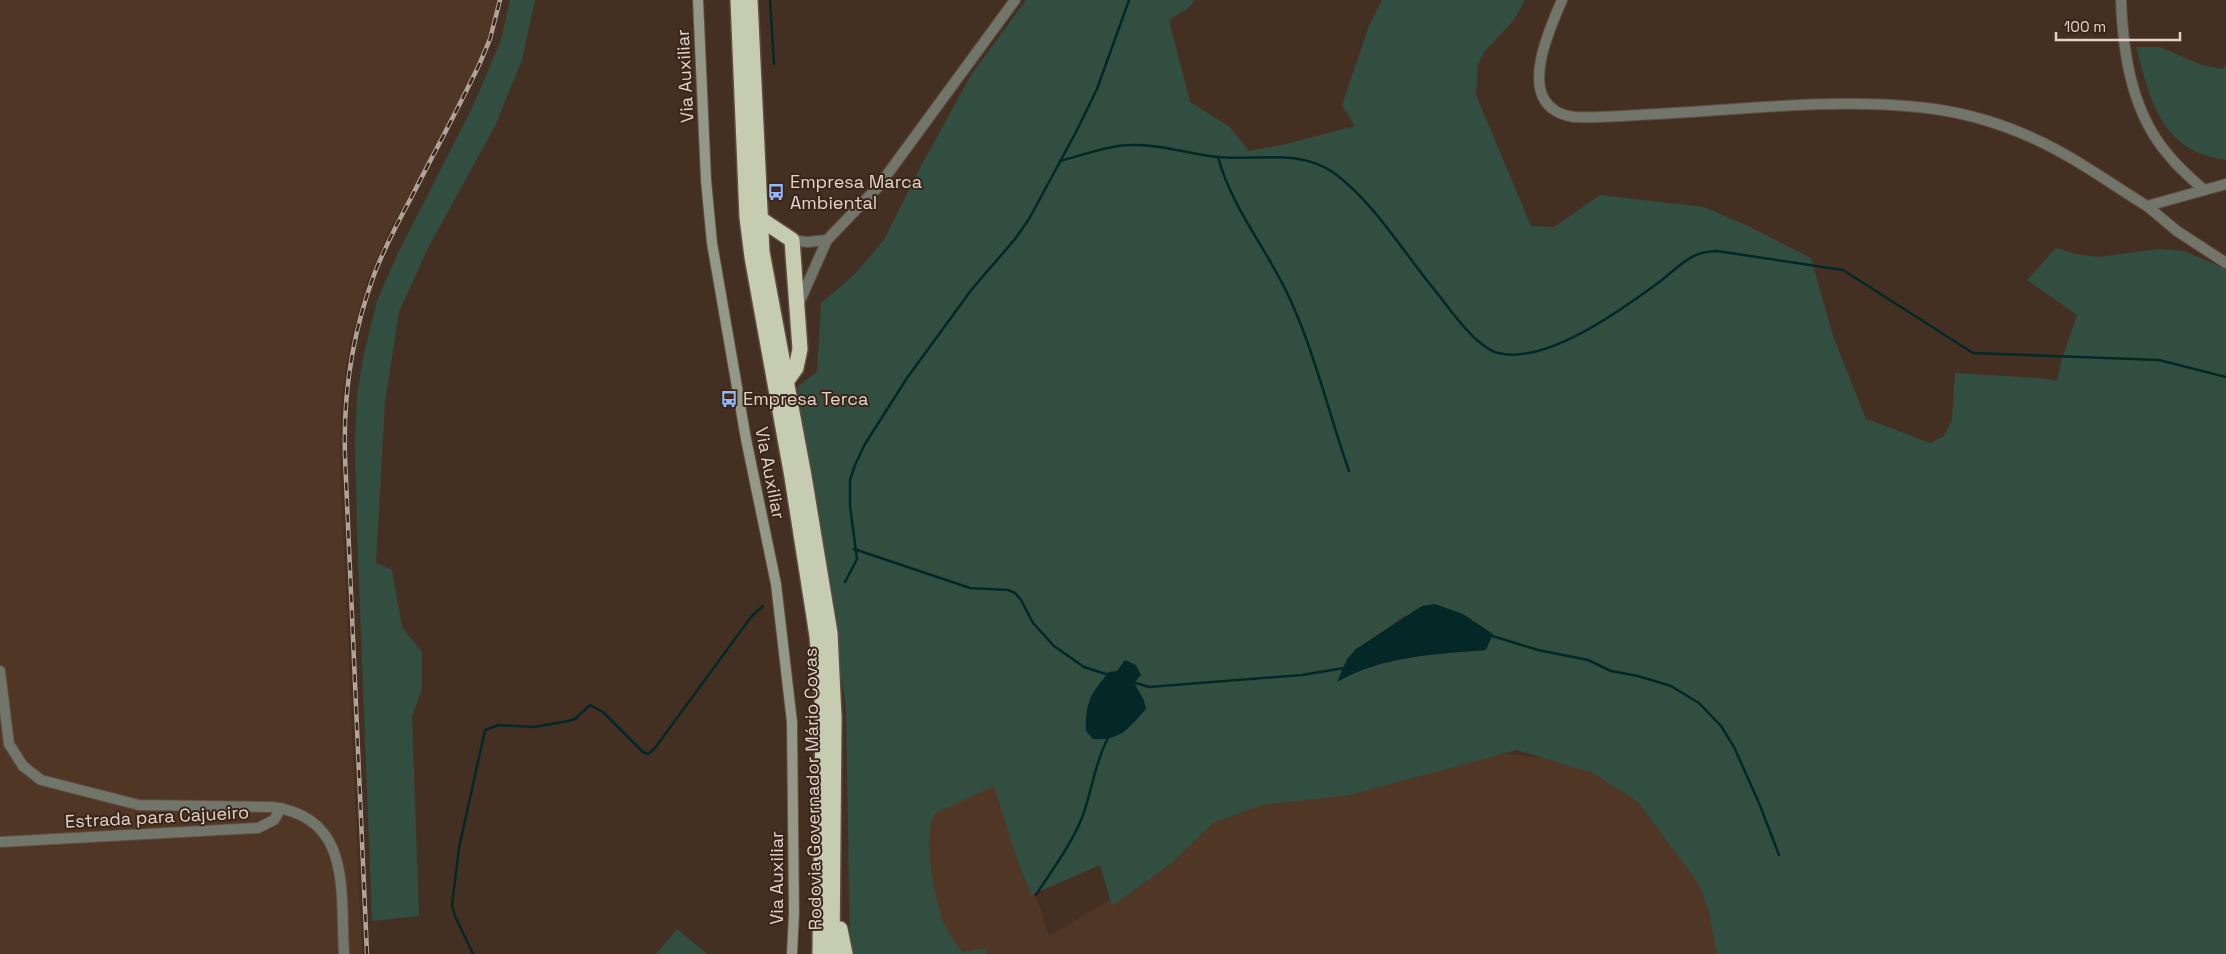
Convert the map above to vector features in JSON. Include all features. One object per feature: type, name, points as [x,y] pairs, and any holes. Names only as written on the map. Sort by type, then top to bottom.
[{"type":"highway","name":"Rodovia Governador Mário Covas","points":[[738,0],[747,216],[751,249],[792,477],[818,636],[823,711],[820,954]]},
{"type":"highway","name":"Rodovia Governador Mário Covas","points":[[750,0],[762,252],[830,633],[834,717],[832,954]]},
{"type":"highway","points":[[759,218],[792,240],[800,349],[796,368],[786,382]]},
{"type":"highway","points":[[834,886],[845,954]]},
{"type":"street","name":"Via Auxiliar","points":[[698,0],[706,180],[712,243],[745,430],[776,584],[792,722],[794,913],[792,954]]},
{"type":"street","points":[[798,304],[827,240],[878,187],[1015,0]]},
{"type":"street","points":[[1562,0],[1544,46],[1540,64],[1543,94],[1549,106],[1562,114],[1572,117],[1618,116],[1852,104],[1908,106],[1957,114],[2002,126],[2038,140],[2147,206],[2177,231],[2226,263]]},
{"type":"street","points":[[2121,0],[2122,34],[2127,67],[2139,104],[2153,134],[2170,158],[2204,190]]},
{"type":"street","points":[[2147,206],[2226,184]]},
{"type":"street","points":[[792,240],[807,242],[827,240]]},
{"type":"street","points":[[0,671],[9,744],[22,766],[41,780],[139,805],[281,808],[299,814],[314,823],[326,835],[334,849],[339,870],[344,954]]},
{"type":"street","name":"Estrada para Cajueiro","points":[[0,842],[258,828],[274,820],[281,808]]},
{"type":"shaded area","points":[[0,0],[498,0],[495,18],[459,109],[388,233],[367,282],[350,342],[345,374],[341,410],[340,460],[362,954],[0,954]]},
{"type":"shaded area","points":[[1499,753],[1586,763],[1643,801],[1709,886],[1722,954],[949,954],[925,882],[920,801],[998,776],[1049,936],[1158,871],[1221,810]]},
{"type":"green space","points":[[510,0],[535,0],[522,60],[495,126],[428,248],[399,312],[385,402],[376,563],[392,570],[402,627],[422,652],[422,689],[412,716],[419,916],[372,921],[357,530],[355,443],[357,395],[364,353],[377,301],[397,255],[473,106],[501,40]]},
{"type":"green space","points":[[1026,0],[1195,0],[1187,9],[1169,20],[1190,102],[1230,127],[1249,151],[1282,145],[1355,126],[1342,105],[1369,26],[1382,0],[1525,0],[1514,20],[1484,52],[1478,64],[1476,95],[1531,226],[1554,227],[1600,195],[1704,207],[1748,226],[1811,258],[1833,336],[1868,424],[1867,419],[1930,443],[1944,436],[1952,420],[1955,373],[2040,378],[2057,381],[2061,362],[2077,315],[2027,280],[2056,248],[2076,254],[2099,257],[2158,249],[2184,251],[2226,269],[2226,954],[1717,954],[1708,908],[1698,883],[1638,802],[1593,773],[1517,750],[1350,795],[1262,805],[1213,823],[1173,862],[1112,906],[1100,865],[1031,895],[1017,859],[994,786],[934,814],[930,839],[931,870],[937,900],[947,929],[962,952],[987,948],[986,954],[852,954],[850,950],[846,708],[797,387],[817,372],[821,303],[855,274],[884,240],[921,166],[971,75]],"holes":[[[1404,616],[1486,650],[1429,655],[1392,661],[1373,666],[1338,681],[1356,649]],[[1117,671],[1134,683],[1146,709],[1122,734],[1089,699],[1109,672]]]},
{"type":"green space","points":[[2136,47],[2160,47],[2202,65],[2224,69],[2226,64],[2226,160],[2204,155],[2187,146],[2173,135],[2162,121],[2154,105]]},
{"type":"green space","points":[[677,929],[707,954],[656,954]]},
{"type":"water","points":[[1435,604],[1463,614],[1493,634],[1486,650],[1429,655],[1391,662],[1355,673],[1337,682],[1347,659],[1356,649],[1422,606]]},
{"type":"water","points":[[1125,660],[1136,665],[1141,675],[1134,683],[1144,700],[1146,709],[1123,732],[1110,738],[1093,739],[1086,731],[1090,699],[1109,672],[1117,671]]},
{"type":"waterway","points":[[770,0],[774,64]]},
{"type":"waterway","points":[[845,582],[857,559],[850,506],[850,480],[865,444],[907,378],[972,289],[1015,239],[1029,219],[1097,89],[1129,0]]},
{"type":"waterway","points":[[1060,161],[1123,145],[1143,145],[1217,157],[1292,158],[1321,165],[1349,185],[1363,199],[1457,319],[1473,337],[1490,350],[1498,353],[1517,355],[1538,351],[1582,333],[1624,307],[1685,261],[1699,254],[1717,251],[1843,270],[1973,353],[2159,360],[2226,377]]},
{"type":"waterway","points":[[1218,157],[1232,194],[1281,281],[1299,320],[1349,471]]},
{"type":"waterway","points":[[854,549],[970,588],[1008,590],[1015,593],[1021,600],[1033,623],[1054,646],[1084,667],[1109,675]]},
{"type":"waterway","points":[[473,954],[455,916],[452,905],[459,848],[485,730],[499,725],[534,727],[568,721],[575,719],[590,705],[603,712],[643,752],[648,754],[655,748],[751,617],[763,606]]},
{"type":"waterway","points":[[1489,635],[1538,650],[1588,660],[1611,671],[1638,676],[1671,686],[1699,703],[1721,726],[1734,747],[1759,803],[1779,855]]},
{"type":"waterway","points":[[1132,682],[1149,687],[1302,675],[1344,668]]},
{"type":"waterway","points":[[1036,895],[1078,826],[1108,738]]},
{"type":"railway","points":[[367,954],[345,457],[347,388],[350,365],[366,297],[378,265],[396,225],[479,65],[490,39],[500,0]]},
{"type":"place","name":"Empresa Marca Ambiental","points":[[776,192]]},
{"type":"place","name":"Empresa Terca","points":[[729,399]]}]
